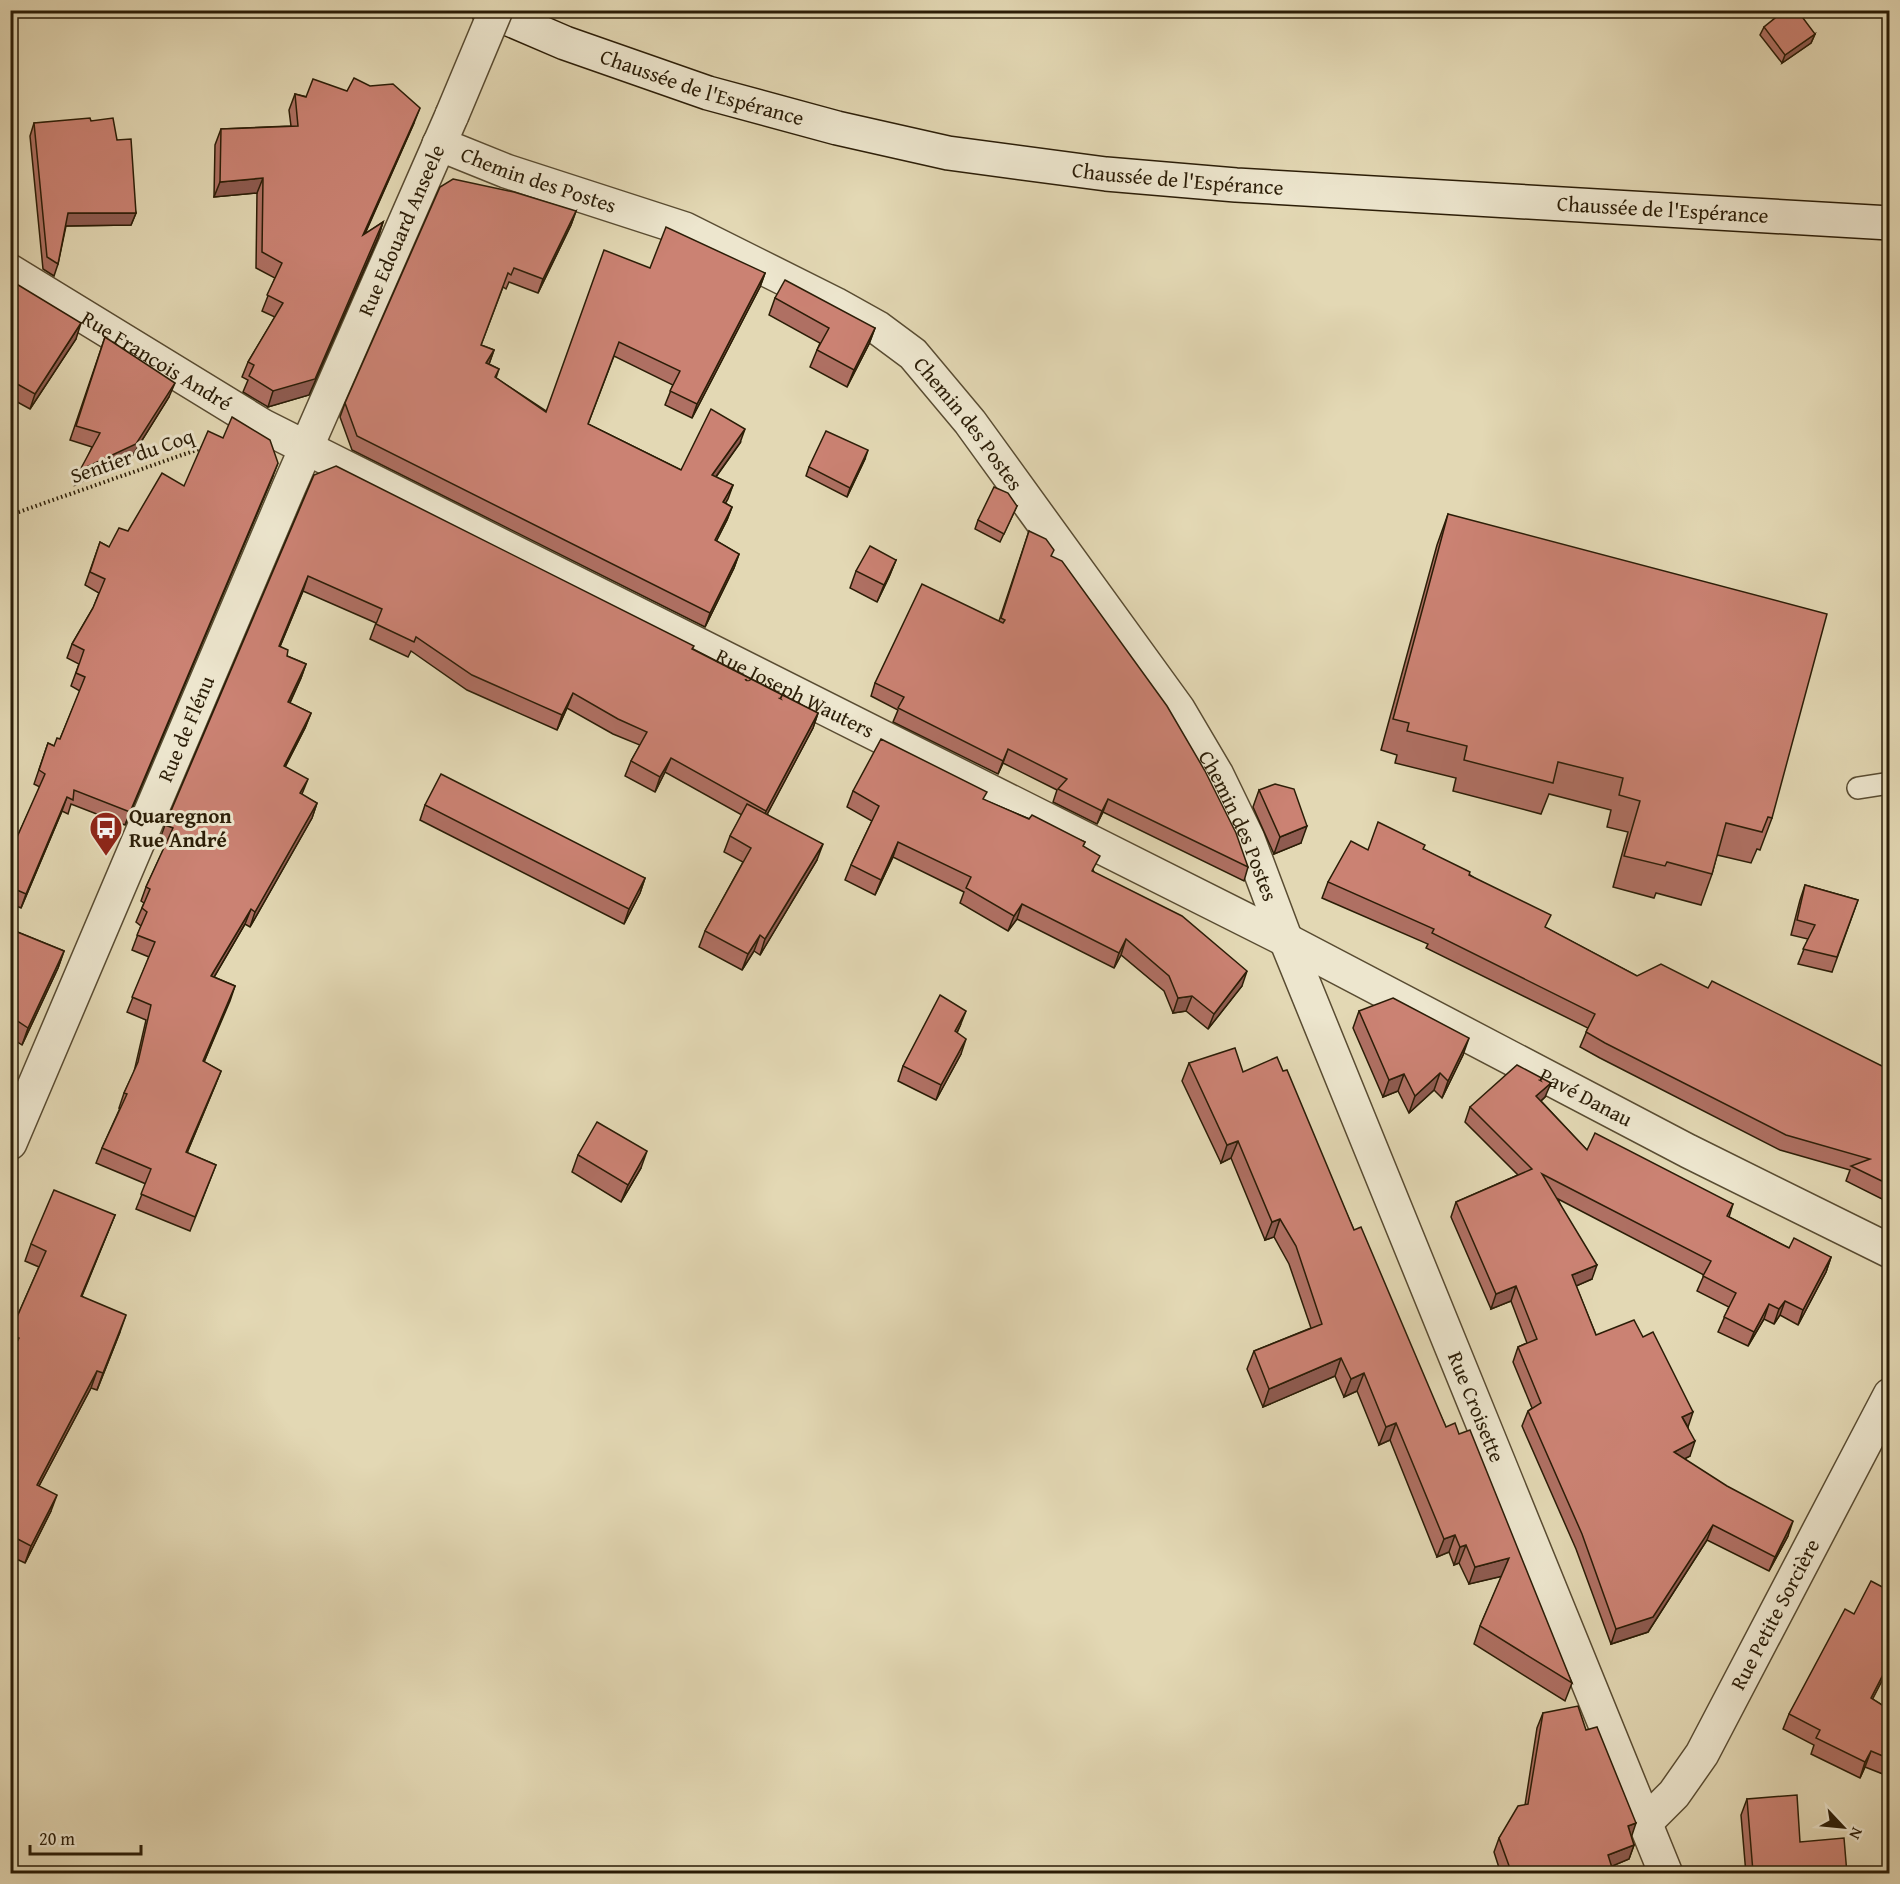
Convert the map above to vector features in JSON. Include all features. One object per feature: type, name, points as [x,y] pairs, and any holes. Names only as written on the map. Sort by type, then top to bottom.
[{"type":"street","name":"Chaussée de l'Espérance","points":[[488,10],[565,43],[708,93],[837,128],[948,153],[1106,174],[1236,186],[1890,223]]},
{"type":"street","name":"Rue Edouard Anseele","points":[[306,448],[496,10]]},
{"type":"street","name":"Chemin des Postes","points":[[446,129],[506,171],[685,229],[835,304],[878,328],[913,354],[970,422],[1178,709],[1217,775],[1248,839],[1286,940]]},
{"type":"street","name":"Rue Francois André","points":[[10,271],[263,426],[306,448]]},
{"type":"street","name":"Rue Joseph Wauters","points":[[306,448],[1286,940]]},
{"type":"street","name":"Rue de Flénu","points":[[10,1143],[306,448]]},
{"type":"street","name":"Pavé Danau","points":[[1286,940],[1688,1151],[1890,1251]]},
{"type":"street","name":"Rue Croisette","points":[[1286,940],[1666,1874]]},
{"type":"street","name":"Rue Petite Sorcière","points":[[1646,1822],[1674,1794],[1702,1754],[1890,1395]]},
{"type":"lane","points":[[1858,788],[1890,783]]},
{"type":"path","name":"Sentier du Coq","points":[[10,515],[208,446]]},
{"type":"building","points":[[1785,10],[1797,10],[1815,34],[1785,55],[1764,27]]},
{"type":"building","points":[[354,78],[370,86],[393,84],[420,108],[363,235],[383,222],[315,379],[273,391],[249,376],[254,365],[248,362],[283,303],[267,295],[282,263],[262,252],[263,178],[220,182],[221,129],[298,126],[295,94],[306,97],[313,79],[347,91]]},
{"type":"building","points":[[90,118],[91,121],[113,118],[117,140],[131,139],[136,213],[68,213],[58,264],[47,257],[34,123]]},
{"type":"building","points":[[453,179],[514,192],[576,211],[543,279],[514,268],[511,275],[508,273],[481,345],[494,350],[486,363],[499,369],[495,377],[546,412],[604,250],[650,268],[666,227],[765,273],[697,404],[670,391],[680,371],[619,342],[588,424],[681,470],[711,409],[745,429],[712,475],[733,485],[723,502],[732,507],[715,540],[739,554],[710,613],[357,436],[345,403],[440,187]]},
{"type":"building","points":[[10,280],[81,323],[35,394],[10,380]]},
{"type":"building","points":[[785,280],[875,328],[854,370],[817,350],[829,328],[775,298]]},
{"type":"building","points":[[105,337],[175,383],[136,444],[80,470],[100,433],[76,426]]},
{"type":"building","points":[[232,417],[270,440],[278,463],[130,812],[74,790],[73,800],[67,797],[26,894],[10,887],[10,853],[45,774],[39,770],[48,743],[54,746],[57,738],[60,739],[85,677],[76,673],[84,650],[72,644],[93,608],[105,579],[90,572],[100,542],[109,547],[119,528],[128,531],[162,473],[184,486],[208,431],[223,438]]},
{"type":"building","points":[[826,431],[868,450],[850,488],[809,467]]},
{"type":"building","points":[[336,466],[694,646],[692,649],[818,713],[766,811],[671,758],[660,777],[631,761],[647,732],[618,719],[573,693],[562,715],[472,675],[416,637],[414,642],[376,624],[382,609],[308,576],[279,646],[288,650],[287,656],[306,664],[288,702],[311,713],[284,766],[308,779],[300,793],[317,803],[255,912],[251,909],[211,976],[235,986],[203,1061],[221,1071],[186,1152],[216,1165],[195,1217],[141,1194],[151,1169],[102,1148],[127,1094],[124,1093],[138,1062],[151,1005],[132,997],[155,942],[137,935],[147,912],[142,908],[150,889],[146,887],[173,828],[165,825],[314,475]]},
{"type":"building","points":[[994,487],[1008,493],[1017,506],[1004,534],[978,520]]},
{"type":"building","points":[[1448,514],[1827,614],[1772,818],[1768,817],[1762,832],[1726,823],[1712,874],[1667,862],[1665,866],[1624,856],[1640,801],[1619,795],[1623,778],[1558,762],[1553,783],[1464,760],[1467,746],[1407,731],[1409,723],[1393,719]]},
{"type":"building","points":[[1029,531],[1046,539],[1054,550],[1051,556],[1062,561],[1167,706],[1205,771],[1236,833],[1248,867],[1108,799],[1102,811],[1058,789],[1067,779],[1008,749],[1003,761],[898,708],[904,697],[875,683],[922,584],[1003,623],[1005,620],[1001,618]]},
{"type":"building","points":[[870,546],[896,560],[884,585],[856,571]]},
{"type":"building","points":[[881,739],[987,792],[983,799],[1029,819],[1032,815],[1085,842],[1083,846],[1100,856],[1092,871],[1182,916],[1247,971],[1214,1014],[1192,996],[1178,998],[1169,976],[1126,939],[1119,953],[1022,904],[1014,916],[966,888],[971,877],[898,842],[881,880],[851,865],[879,806],[853,791]]},
{"type":"building","points":[[441,774],[645,878],[629,909],[425,805]]},
{"type":"building","points":[[1275,784],[1294,789],[1307,826],[1280,837],[1259,790]]},
{"type":"building","points":[[747,804],[823,844],[765,939],[760,935],[748,954],[705,931],[751,848],[730,836]]},
{"type":"building","points":[[1378,822],[1425,845],[1423,849],[1470,872],[1469,875],[1551,915],[1545,927],[1637,976],[1661,964],[1708,988],[1712,981],[1890,1070],[1890,1185],[1851,1166],[1870,1159],[1786,1135],[1605,1043],[1586,1032],[1595,1014],[1432,933],[1434,929],[1328,882],[1351,841],[1368,850]]},
{"type":"building","points":[[1805,885],[1858,900],[1837,957],[1803,949],[1815,925],[1797,920]]},
{"type":"building","points":[[10,929],[64,951],[28,1028],[10,1016]]},
{"type":"building","points":[[940,995],[966,1011],[955,1031],[966,1039],[941,1085],[903,1066]]},
{"type":"building","points":[[1393,998],[1469,1038],[1448,1081],[1440,1073],[1415,1096],[1404,1074],[1389,1080],[1359,1011]]},
{"type":"building","points":[[1235,1048],[1243,1072],[1277,1057],[1283,1071],[1287,1070],[1354,1230],[1361,1227],[1446,1427],[1455,1423],[1459,1434],[1470,1430],[1572,1683],[1480,1626],[1509,1558],[1475,1567],[1466,1545],[1460,1547],[1455,1535],[1444,1539],[1396,1423],[1386,1427],[1364,1373],[1351,1379],[1341,1358],[1269,1389],[1254,1351],[1322,1324],[1296,1246],[1280,1219],[1272,1222],[1238,1141],[1227,1145],[1189,1063]]},
{"type":"building","points":[[1517,1065],[1551,1083],[1536,1096],[1587,1150],[1595,1133],[1733,1204],[1727,1216],[1789,1248],[1794,1238],[1831,1257],[1803,1310],[1785,1301],[1779,1309],[1769,1304],[1754,1332],[1724,1317],[1736,1293],[1703,1276],[1711,1261],[1542,1174],[1597,1265],[1572,1275],[1596,1335],[1634,1320],[1643,1337],[1653,1332],[1693,1412],[1682,1417],[1695,1441],[1674,1452],[1727,1486],[1793,1521],[1775,1557],[1713,1525],[1653,1617],[1616,1629],[1582,1534],[1528,1411],[1541,1403],[1518,1347],[1537,1339],[1516,1286],[1496,1294],[1456,1202],[1532,1169],[1470,1107]]},
{"type":"building","points":[[597,1122],[647,1151],[628,1185],[578,1155]]},
{"type":"building","points":[[54,1190],[115,1215],[81,1296],[126,1315],[103,1373],[97,1371],[37,1485],[57,1495],[31,1546],[12,1536],[10,1540],[10,1449],[16,1437],[10,1434],[10,1356],[19,1338],[10,1333],[46,1251],[31,1244]]},
{"type":"building","points":[[1871,1581],[1890,1591],[1890,1661],[1871,1698],[1890,1710],[1890,1759],[1871,1751],[1865,1762],[1816,1738],[1820,1730],[1789,1714],[1845,1609],[1854,1614]]},
{"type":"building","points":[[1578,1706],[1586,1730],[1597,1727],[1636,1823],[1628,1826],[1634,1845],[1608,1855],[1614,1874],[1512,1874],[1499,1838],[1518,1806],[1528,1804],[1543,1713]]},
{"type":"building","points":[[1797,1795],[1800,1842],[1844,1838],[1847,1874],[1782,1874],[1782,1870],[1753,1872],[1747,1799]]},
{"type":"place","name":"Quaregnon Rue André","points":[[106,857]]}]
